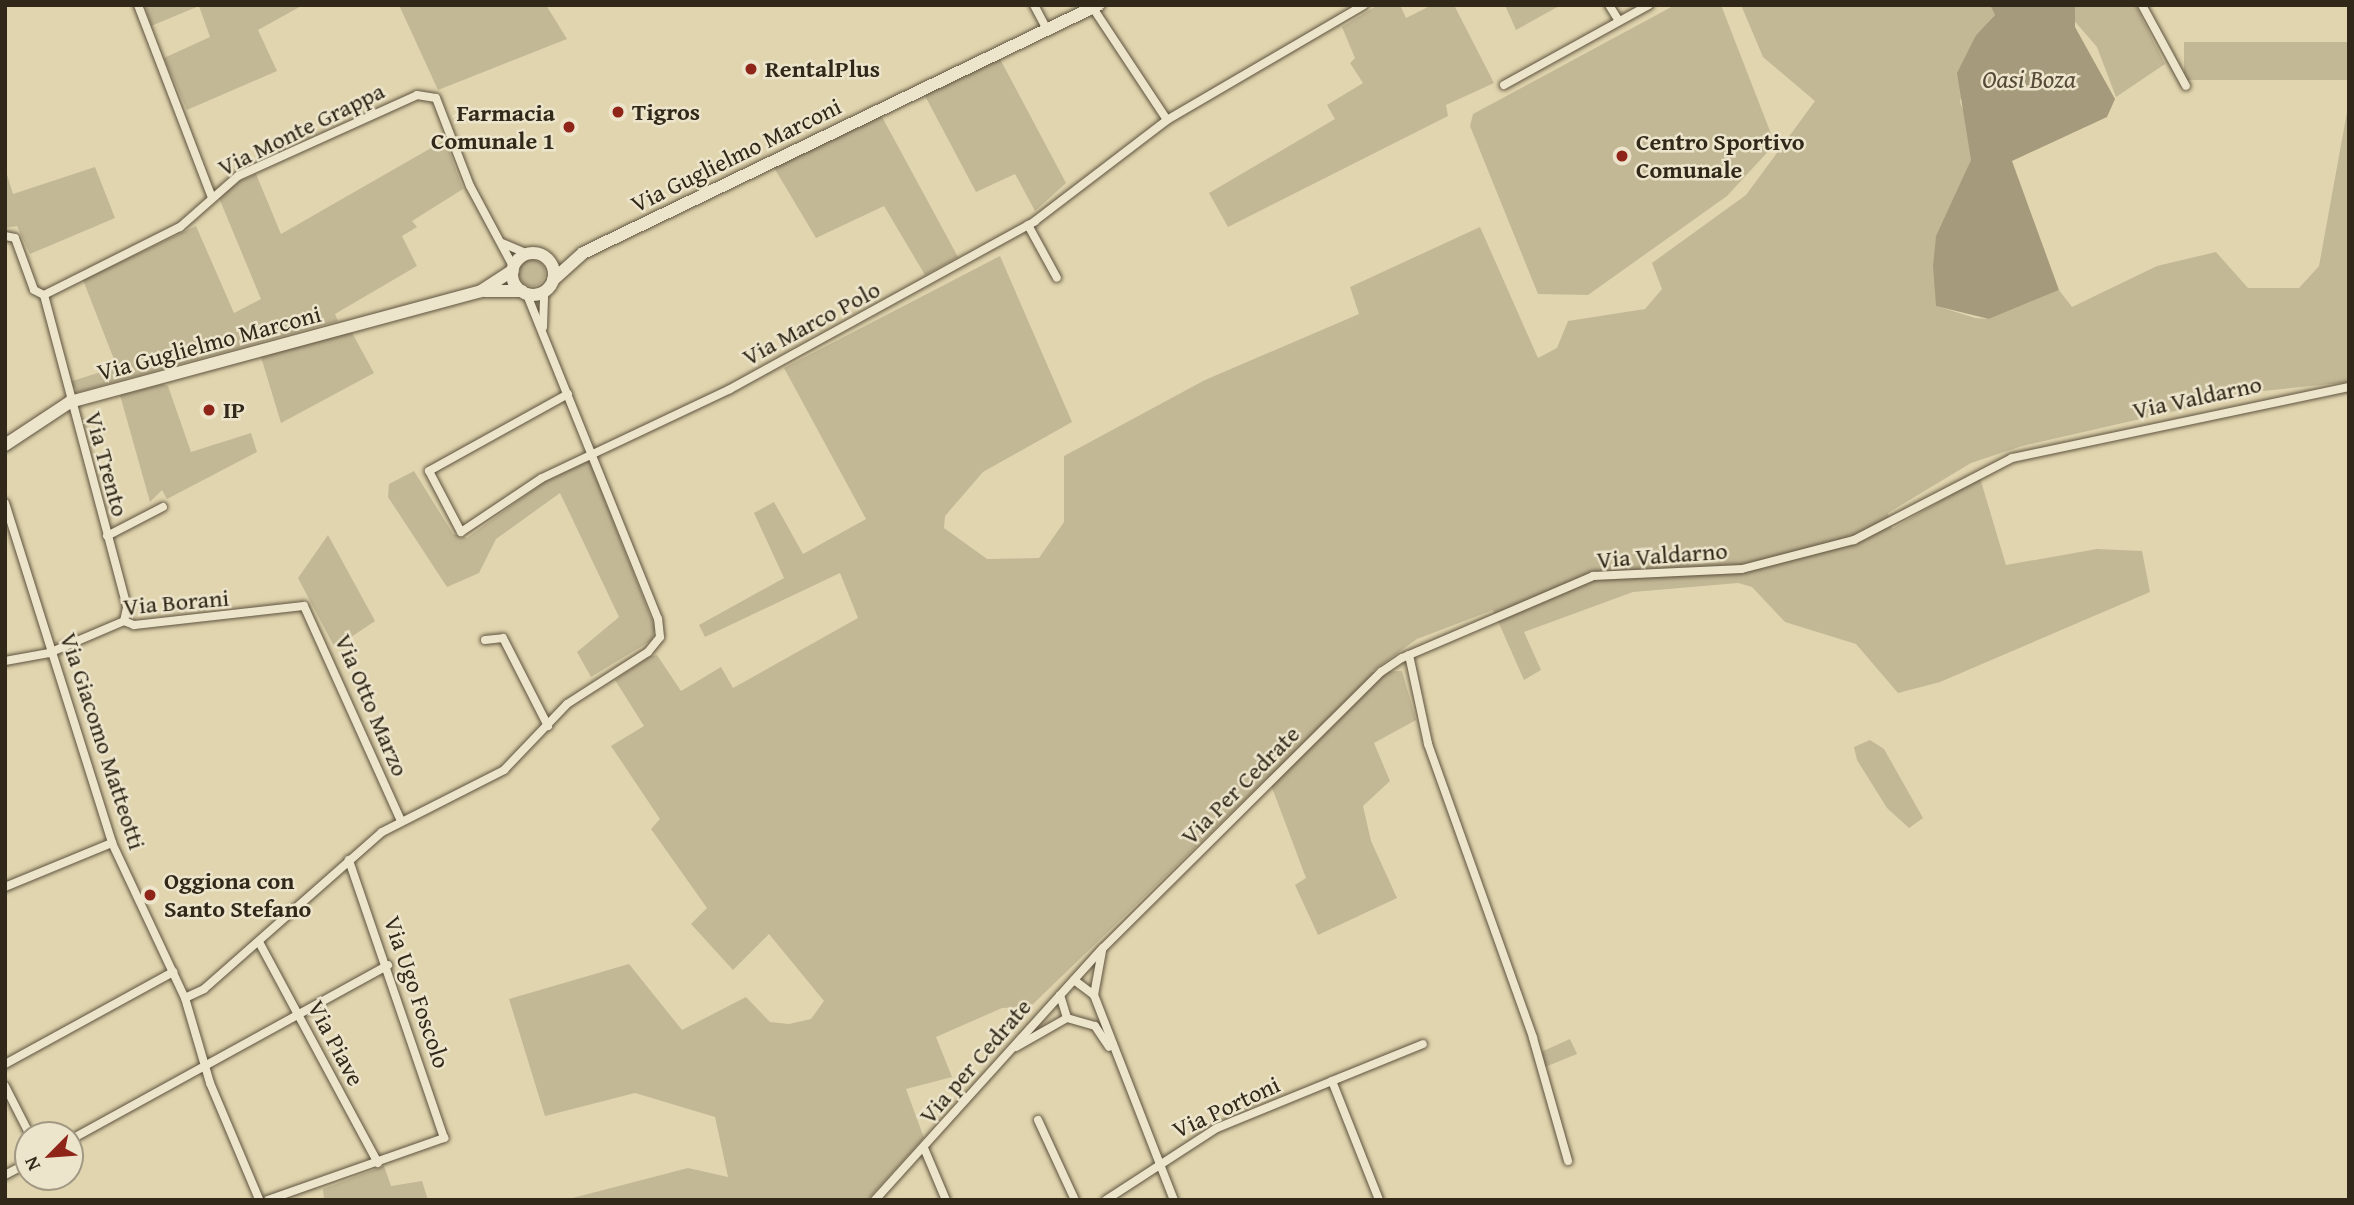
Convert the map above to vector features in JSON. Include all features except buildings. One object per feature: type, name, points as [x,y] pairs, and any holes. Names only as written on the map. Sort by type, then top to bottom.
[{"type":"street","points":[[138,5],[211,195]]},
{"type":"street","points":[[1034,5],[1047,29]]},
{"type":"street","name":"Via Marco Polo","points":[[568,394],[435,465],[429,477],[455,526],[466,533],[542,478],[730,389],[1028,225],[1167,120],[1364,5]]},
{"type":"street","points":[[1609,5],[1619,21]]},
{"type":"street","points":[[1504,86],[1649,5]]},
{"type":"street","points":[[2142,5],[2186,86]]},
{"type":"street","points":[[1095,7],[1167,120]]},
{"type":"street","name":"Via Guglielmo Marconi","points":[[549,260],[583,253],[1095,7]]},
{"type":"street","name":"Via Monte Grappa","points":[[44,295],[180,227],[211,195],[238,176],[417,95],[436,98],[500,241]]},
{"type":"street","points":[[1028,225],[1057,278]]},
{"type":"street","name":"Via Trento","points":[[5,236],[15,238],[34,290],[44,295],[70,402],[127,608],[124,621]]},
{"type":"street","points":[[500,241],[549,260],[553,280],[544,291],[543,330]]},
{"type":"street","points":[[185,998],[259,942],[349,860],[401,821],[504,770],[548,726],[660,637],[543,330],[500,241]]},
{"type":"street","name":"Via Guglielmo Marconi","points":[[553,280],[583,253]]},
{"type":"street","points":[[513,269],[528,254]]},
{"type":"street","name":"Via Guglielmo Marconi","points":[[481,291],[513,269]]},
{"type":"street","name":"Via Guglielmo Marconi","points":[[5,445],[70,402],[481,291],[524,292]]},
{"type":"street","points":[[524,292],[544,291]]},
{"type":"street","name":"Via Valdarno","points":[[1409,655],[1592,576],[1742,569],[1854,540],[2012,458],[2349,387]]},
{"type":"street","name":"Via Giacomo Matteotti","points":[[5,503],[54,651],[112,844],[185,998],[205,1065],[259,1200]]},
{"type":"street","name":"Via Trento","points":[[107,536],[163,506]]},
{"type":"street","name":"Via Borani","points":[[5,661],[54,651],[124,621],[134,625],[304,606]]},
{"type":"street","name":"Via Otto Marzo","points":[[304,606],[401,821]]},
{"type":"street","points":[[485,640],[503,638],[548,726]]},
{"type":"street","points":[[1409,655],[1428,744],[1533,1038],[1568,1161]]},
{"type":"street","name":"Via Per Cedrate","points":[[1103,948],[1381,672],[1409,655]]},
{"type":"street","points":[[5,887],[112,844]]},
{"type":"street","name":"Via Ugo Foscolo","points":[[349,860],[388,965],[444,1138],[378,1163]]},
{"type":"street","name":"Via Piave","points":[[259,942],[378,1163]]},
{"type":"street","points":[[1103,948],[1094,995],[1115,1055],[1174,1200]]},
{"type":"street","name":"Via per Cedrate","points":[[875,1200],[1103,948]]},
{"type":"street","points":[[84,1132],[388,965]]},
{"type":"street","points":[[5,1064],[173,972]]},
{"type":"street","points":[[1074,980],[1094,995]]},
{"type":"street","points":[[1060,995],[1067,1018]]},
{"type":"street","points":[[1007,1052],[1067,1018],[1095,1026],[1115,1055]]},
{"type":"street","name":"Via Portoni","points":[[1107,1200],[1217,1128],[1423,1044]]},
{"type":"street","points":[[1332,1081],[1379,1200]]},
{"type":"street","points":[[5,1086],[23,1121]]},
{"type":"street","points":[[1038,1121],[1075,1200]]},
{"type":"street","points":[[924,1148],[946,1200]]},
{"type":"street","points":[[268,1200],[378,1163]]},
{"type":"shaded area","points":[[145,5],[303,5],[258,30],[277,71],[187,110],[164,58],[210,37],[199,6],[151,26]]},
{"type":"shaded area","points":[[399,5],[546,5],[567,39],[438,90]]},
{"type":"shaded area","points":[[1378,5],[1400,5],[1406,18],[1432,5],[1454,5],[1494,83],[1446,105],[1448,116],[1228,227],[1209,193],[1335,119],[1327,105],[1363,83],[1350,63],[1355,58],[1342,27]]},
{"type":"shaded area","points":[[1505,5],[1561,5],[1516,30]]},
{"type":"shaded area","name":"Centro Sportivo Comunale","points":[[1675,5],[1721,5],[1775,144],[1727,196],[1588,295],[1538,294],[1470,126],[1473,114]]},
{"type":"shaded area","points":[[1741,5],[1990,5],[1995,15],[1976,35],[1960,102],[1970,126],[1971,160],[1955,198],[1937,306],[1975,318],[1989,319],[2059,290],[2072,307],[2157,266],[2216,252],[2248,288],[2299,288],[2319,266],[2349,101],[2349,382],[2263,391],[2022,446],[1971,463],[1888,513],[1892,529],[1980,478],[2006,565],[2097,549],[2142,551],[2150,592],[1940,682],[1898,693],[1856,644],[1785,622],[1752,587],[1738,583],[1633,592],[1524,632],[1541,670],[1524,680],[1493,610],[1417,639],[1371,672],[1402,671],[1416,720],[1374,743],[1390,781],[1363,806],[1371,841],[1397,898],[1318,935],[1295,885],[1306,878],[1268,777],[1030,1007],[1002,1008],[936,1037],[952,1077],[906,1089],[924,1138],[867,1200],[565,1200],[688,1168],[728,1177],[715,1117],[635,1093],[545,1116],[509,999],[629,964],[682,1030],[746,997],[770,1022],[789,1024],[811,1019],[824,1001],[769,934],[733,970],[691,924],[707,908],[651,829],[660,819],[611,746],[644,726],[615,680],[650,656],[657,655],[681,691],[721,667],[733,688],[858,618],[840,573],[705,637],[699,625],[784,578],[754,513],[774,502],[803,554],[866,519],[784,368],[1000,256],[1072,422],[983,472],[945,516],[944,528],[987,559],[1039,558],[1064,522],[1064,456],[1205,380],[1359,314],[1350,287],[1480,227],[1538,358],[1557,348],[1568,321],[1645,309],[1662,289],[1652,263],[1746,195],[1815,101],[1763,57]]},
{"type":"shaded area","points":[[2075,5],[2135,5],[2165,64],[2116,97],[2097,47],[2070,16]]},
{"type":"shaded area","points":[[2184,42],[2349,42],[2349,80],[2184,80]]},
{"type":"shaded area","points":[[1000,59],[1066,183],[1035,211],[1015,174],[976,192],[924,94]]},
{"type":"shaded area","points":[[881,115],[958,257],[925,275],[884,206],[816,238],[773,166]]},
{"type":"shaded area","points":[[445,140],[463,189],[412,221],[417,227],[402,236],[417,266],[335,314],[338,321],[78,392],[69,382],[117,367],[83,280],[196,226],[234,313],[261,299],[219,198],[240,181],[256,174],[281,234]]},
{"type":"shaded area","points":[[95,167],[115,218],[30,254],[17,226],[5,228],[5,168],[13,194]]},
{"type":"shaded area","points":[[532,260],[541,264],[545,273],[541,282],[532,286],[523,282],[519,273],[523,264]]},
{"type":"shaded area","points":[[351,331],[374,373],[281,423],[261,357]]},
{"type":"shaded area","points":[[162,384],[168,386],[191,452],[251,433],[257,452],[167,499],[162,490],[150,502],[120,395]]},
{"type":"shaded area","points":[[589,460],[655,628],[652,640],[591,677],[577,652],[619,617],[560,493],[496,539],[479,573],[447,587],[388,497],[389,484],[414,471],[453,534],[467,538],[543,483]]},
{"type":"shaded area","points":[[328,535],[375,621],[335,648],[298,578]]},
{"type":"shaded area","points":[[1870,740],[1884,749],[1923,818],[1909,828],[1887,808],[1857,760],[1854,747]]},
{"type":"shaded area","points":[[1570,1039],[1577,1054],[1545,1067],[1541,1052]]},
{"type":"shaded area","points":[[384,1166],[391,1186],[422,1181],[428,1200],[324,1200],[323,1189]]},
{"type":"water","name":"Oasi Boza","points":[[1990,5],[2075,5],[2075,27],[2115,99],[2107,117],[2012,161],[2059,290],[1989,319],[1936,306],[1933,266],[1936,236],[1971,160],[1957,73],[1976,35],[1995,15]]},
{"type":"place","name":"RentalPlus","points":[[751,69]]},
{"type":"place","name":"Tigros","points":[[618,112]]},
{"type":"place","name":"Farmacia Comunale 1","points":[[569,127]]},
{"type":"place","name":"Centro Sportivo Comunale","points":[[1622,156]]},
{"type":"place","name":"IP","points":[[209,410]]},
{"type":"place","name":"Oggiona con Santo Stefano","points":[[150,895]]}]
